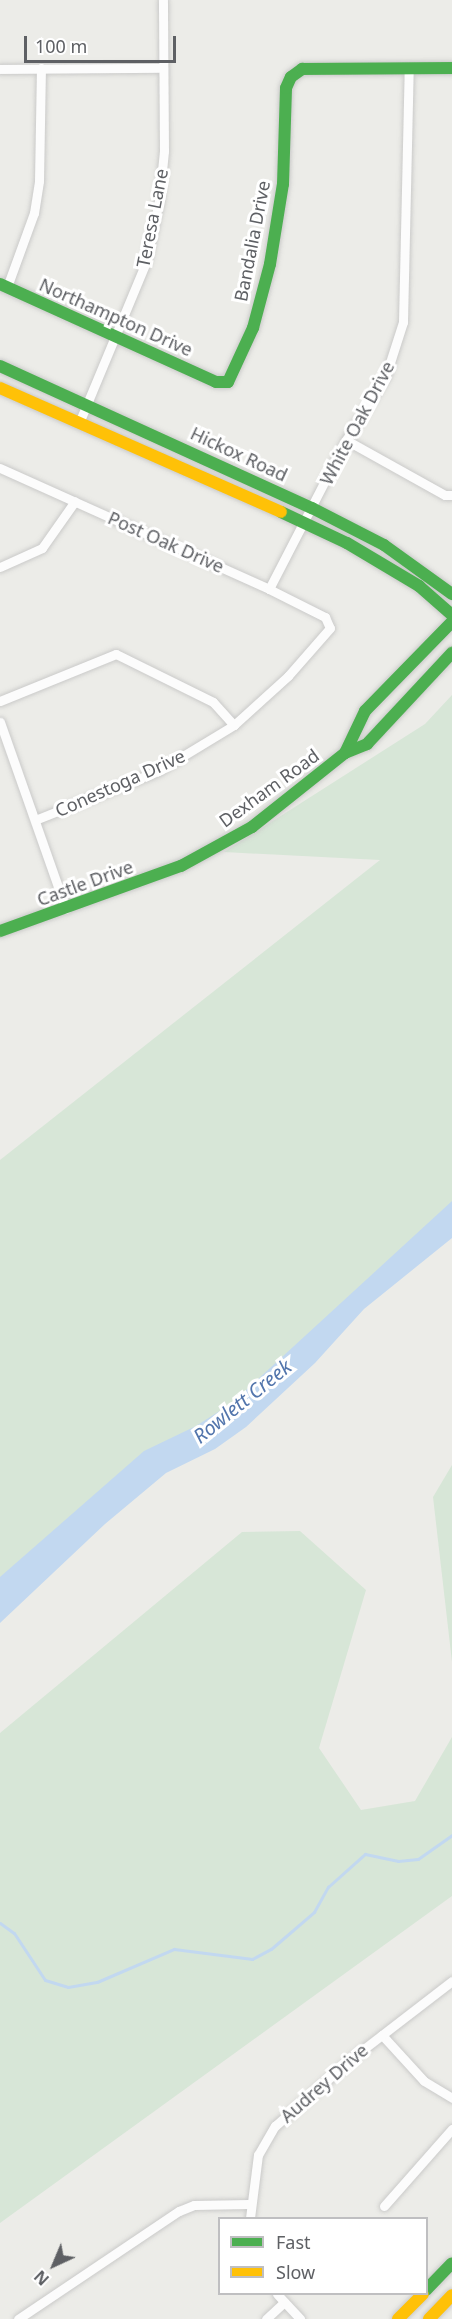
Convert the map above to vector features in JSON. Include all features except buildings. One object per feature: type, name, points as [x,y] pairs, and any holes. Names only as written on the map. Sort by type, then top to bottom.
[{"type":"street","name":"Teresa Lane","points":[[79,423],[146,262],[159,201],[164,151],[163,0]]},
{"type":"street","points":[[409,67],[452,68]]},
{"type":"street","name":"Bandalia Drive","points":[[216,382],[228,382],[235,373],[253,328],[270,264],[283,184],[286,88],[291,77],[302,69],[409,67]]},
{"type":"street","name":"White Oak Drive","points":[[269,589],[346,440],[386,375],[403,322],[409,67]]},
{"type":"street","points":[[3,285],[34,213],[39,181],[41,68]]},
{"type":"street","points":[[0,69],[162,68]]},
{"type":"street","name":"Northampton Drive","points":[[3,285],[216,382]]},
{"type":"street","name":"Hickox Road","points":[[0,366],[312,508],[384,545],[452,594]]},
{"type":"street","name":"Hickox Road","points":[[0,388],[304,523],[382,561],[419,586],[452,615]]},
{"type":"street","points":[[346,440],[445,495],[452,495]]},
{"type":"street","name":"Post Oak Drive","points":[[0,468],[269,589],[329,621]]},
{"type":"street","points":[[0,567],[42,548],[75,501]]},
{"type":"street","name":"Conestoga Drive","points":[[34,820],[158,771],[234,725],[319,643],[330,628],[329,621]]},
{"type":"street","name":"Dexham Road","points":[[345,753],[365,711],[452,622]]},
{"type":"street","name":"Dexham Road","points":[[181,866],[252,827],[345,753],[367,744],[391,722],[452,653]]},
{"type":"street","points":[[0,701],[116,654],[213,702],[234,725]]},
{"type":"street","points":[[0,722],[66,909]]},
{"type":"street","name":"Castle Drive","points":[[0,932],[181,866]]},
{"type":"street","name":"Audrey Drive","points":[[250,2217],[249,2204],[258,2155],[275,2126],[382,2035],[452,1981]]},
{"type":"street","points":[[382,2035],[424,2081],[452,2098]]},
{"type":"street","points":[[384,2206],[452,2129]]},
{"type":"street","points":[[18,2319],[179,2211],[194,2205],[249,2204]]},
{"type":"street","points":[[428,2289],[452,2263]]},
{"type":"street","points":[[278,2295],[300,2319]]},
{"type":"street","points":[[398,2319],[422,2295]]},
{"type":"street","points":[[429,2319],[452,2295]]},
{"type":"street","points":[[266,2319],[284,2302]]},
{"type":"green space","points":[[452,695],[452,1226],[0,1593],[0,1160],[380,860],[224,852],[425,724]]},
{"type":"green space","points":[[452,1465],[452,1662],[433,1497]]},
{"type":"green space","points":[[300,1531],[366,1590],[319,1748],[361,1810],[415,1801],[452,1737],[452,1896],[0,2223],[0,1733],[242,1532]]},
{"type":"water","name":"Rowlett Creek","points":[[452,1201],[452,1238],[364,1309],[315,1363],[246,1427],[215,1449],[166,1473],[105,1524],[0,1623],[0,1577],[144,1451],[196,1426],[232,1403]]},
{"type":"waterway","points":[[0,1923],[14,1933],[45,1980],[68,1987],[97,1982],[174,1949],[252,1959],[271,1949],[314,1912],[328,1887],[365,1854],[398,1861],[418,1859],[452,1835]]},
{"type":"traffic: fast","points":[[0,284],[216,382],[228,382],[253,328],[270,264],[283,184],[286,88],[291,77],[302,69],[452,68]]},
{"type":"traffic: fast","points":[[0,366],[312,508],[384,545],[452,594]]},
{"type":"traffic: fast","points":[[281,512],[347,543],[419,586],[452,615]]},
{"type":"traffic: fast","points":[[345,753],[365,711],[452,622]]},
{"type":"traffic: fast","points":[[0,931],[181,866],[252,827],[345,753],[367,744],[452,653]]},
{"type":"traffic: fast","points":[[428,2288],[452,2263]]},
{"type":"traffic: slow","points":[[0,388],[281,512]]},
{"type":"traffic: slow","points":[[398,2319],[422,2295]]},
{"type":"traffic: slow","points":[[429,2319],[452,2295]]}]
